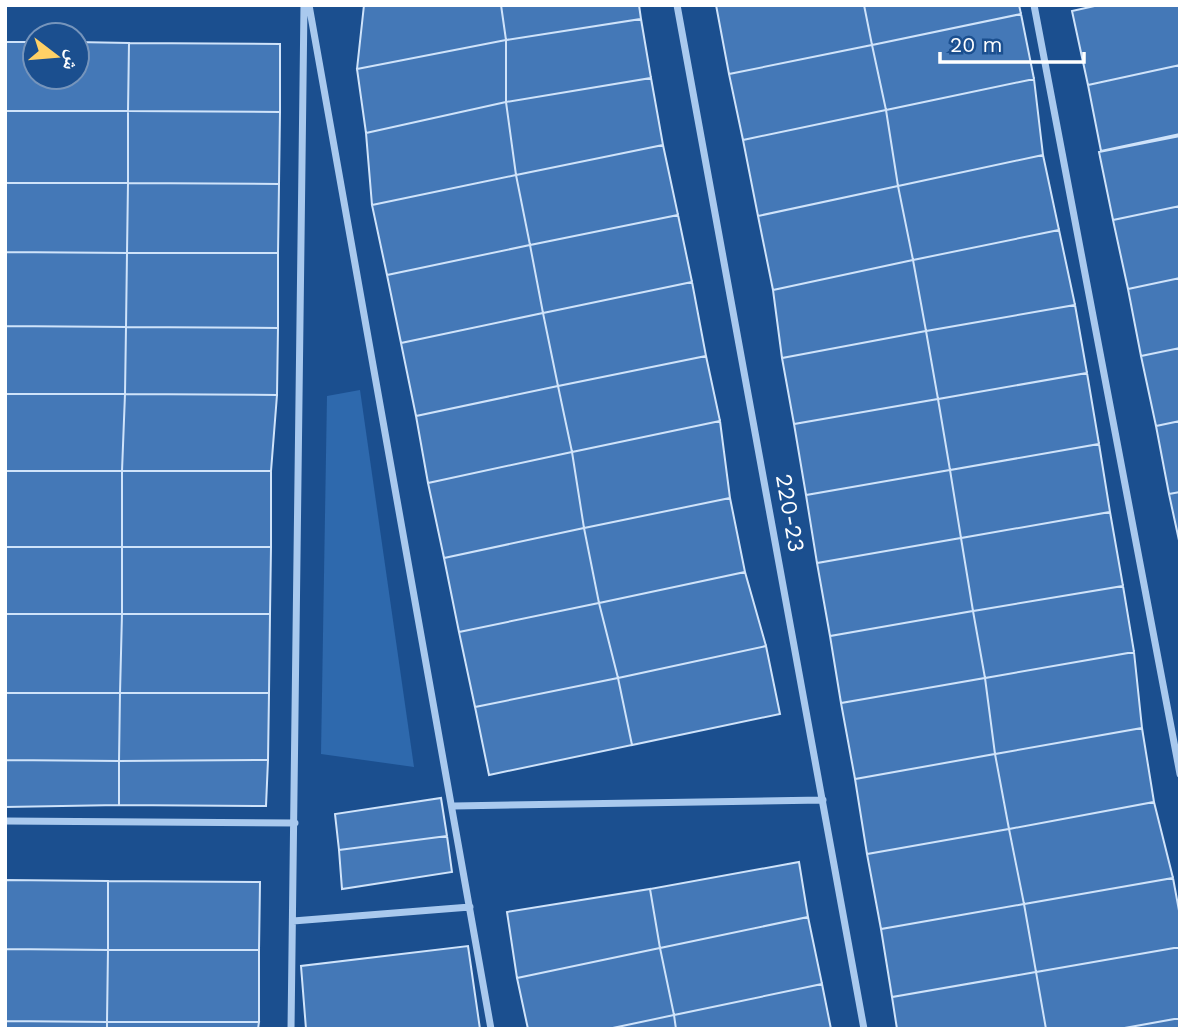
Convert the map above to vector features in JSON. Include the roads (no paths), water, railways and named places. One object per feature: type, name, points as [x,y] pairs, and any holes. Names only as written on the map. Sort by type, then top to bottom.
[{"type":"street","points":[[307,5],[454,806],[491,1029]]},
{"type":"street","points":[[291,1029],[307,5]]},
{"type":"street","name":"220-23","points":[[677,5],[864,1029]]},
{"type":"street","points":[[1034,5],[1180,774]]},
{"type":"street","points":[[454,806],[823,800]]},
{"type":"street","points":[[5,821],[295,823]]},
{"type":"street","points":[[293,921],[470,907]]}]
